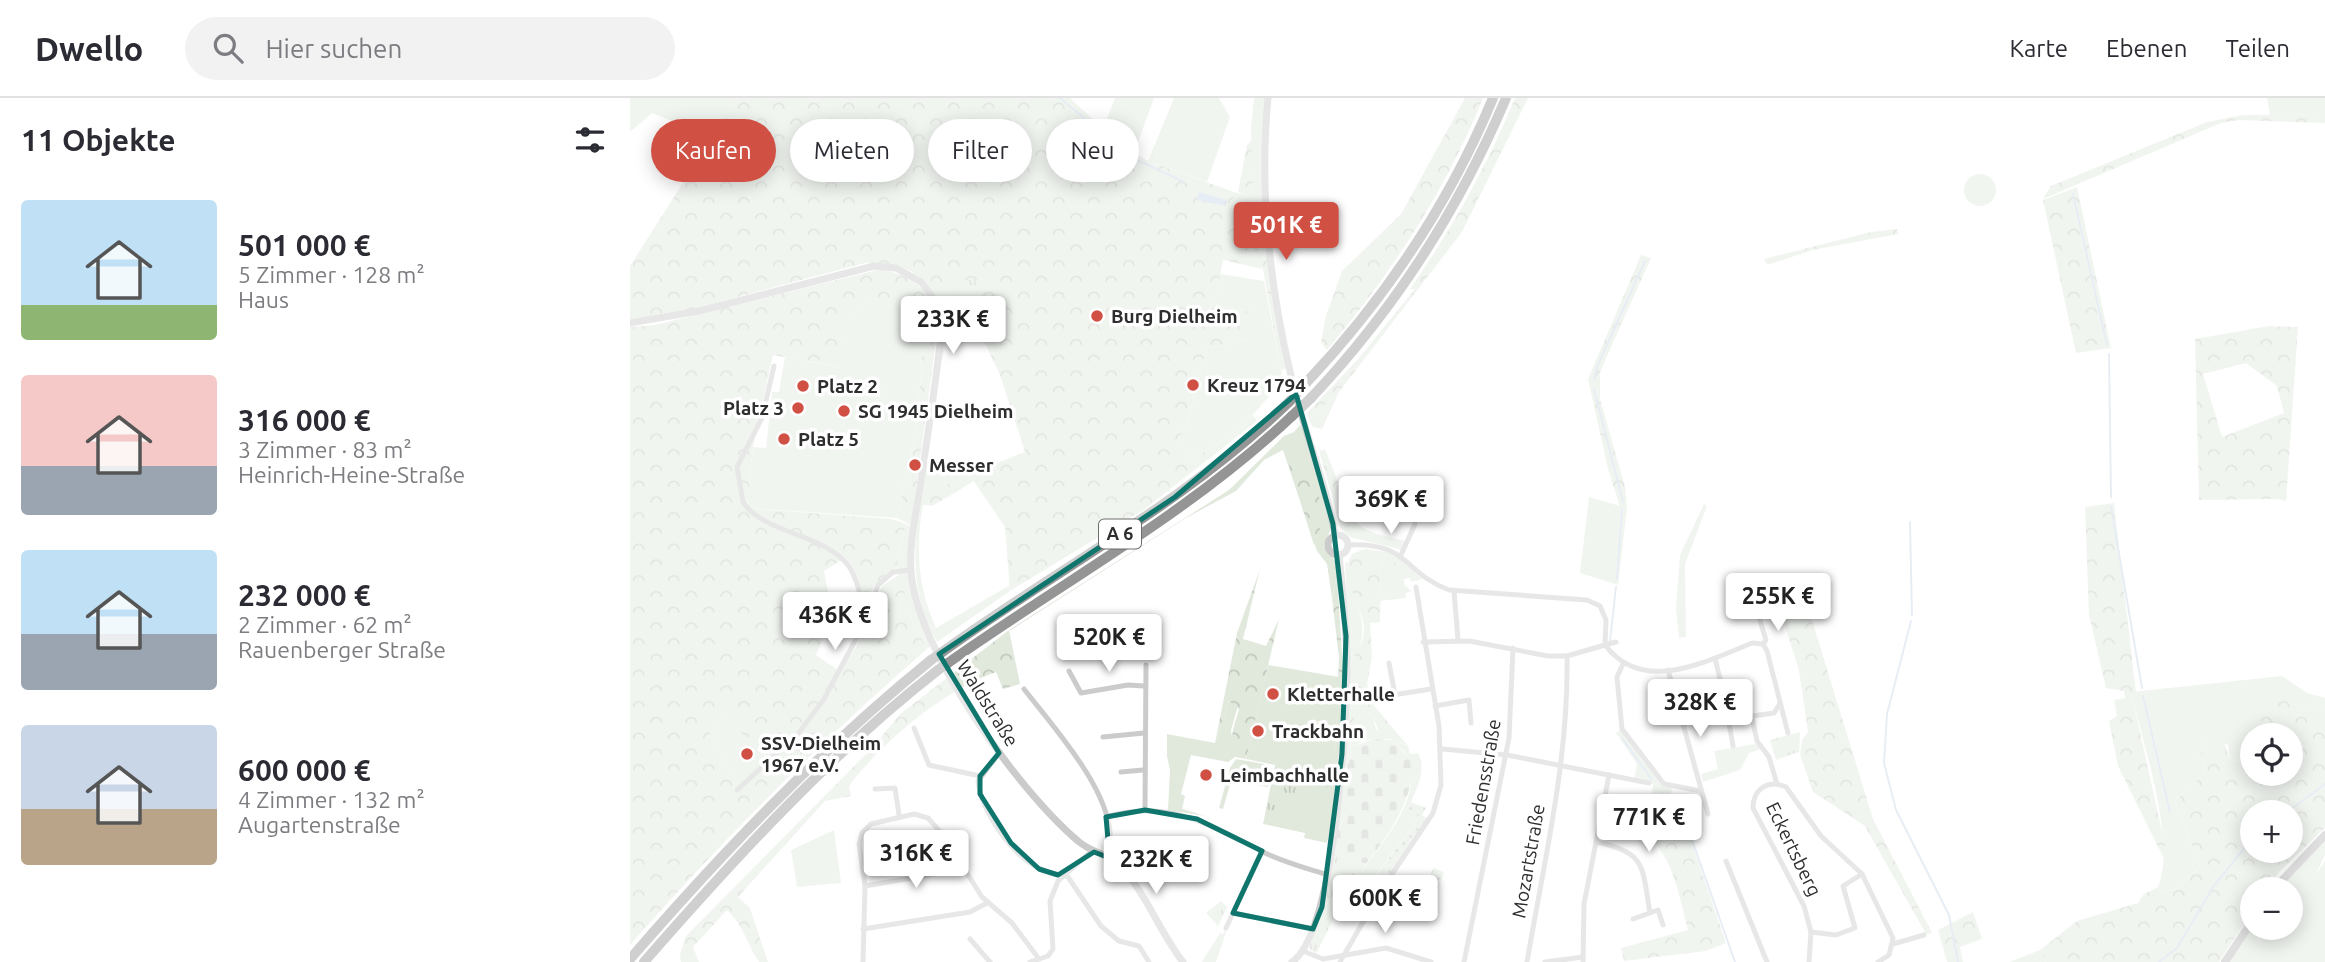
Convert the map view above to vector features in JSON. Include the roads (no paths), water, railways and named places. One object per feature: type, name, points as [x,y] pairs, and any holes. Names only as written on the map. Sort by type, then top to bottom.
[{"type":"highway","name":"A 6","points":[[630,960],[791,785],[870,710],[931,660],[1023,595],[1175,497],[1244,443],[1289,402],[1346,340],[1418,242],[1462,168],[1493,98]]},
{"type":"highway","name":"A 6","points":[[644,962],[799,794],[868,728],[938,670],[1181,508],[1252,453],[1311,398],[1375,324],[1434,239],[1473,169],[1506,98]]},
{"type":"main road","points":[[2285,877],[2325,835]]},
{"type":"main road","points":[[2225,962],[2240,939]]},
{"type":"street","points":[[1268,98],[1264,161],[1274,284],[1292,382],[1320,469],[1335,535]]},
{"type":"street","name":"Waldstraße","points":[[630,323],[699,311],[867,267],[896,268],[920,282],[937,303],[942,324],[914,525],[911,570],[916,600],[929,635],[980,727],[999,753],[1065,829],[1092,851],[1107,857]]},
{"type":"street","points":[[774,366],[762,418],[737,467],[743,502],[759,516],[831,551],[849,568],[867,615]]},
{"type":"street","points":[[1401,555],[1415,524]]},
{"type":"street","points":[[1335,535],[1344,537],[1348,545],[1346,551],[1339,555],[1328,548],[1329,538],[1335,535]]},
{"type":"street","points":[[1348,545],[1380,547],[1401,555],[1430,582],[1454,591],[1578,598],[1595,603],[1605,614],[1605,645],[1623,664],[1644,671],[1668,670],[1715,658],[1752,643],[1763,644]]},
{"type":"street","points":[[1292,962],[1303,951],[1322,907],[1342,754],[1347,658],[1339,555]]},
{"type":"street","points":[[737,790],[798,734],[824,699],[867,615],[878,585],[893,572],[911,570]]},
{"type":"street","points":[[1341,959],[1382,889],[1433,813],[1441,785],[1442,749],[1416,587]]},
{"type":"street","points":[[1454,591],[1458,640]]},
{"type":"street","points":[[1759,617],[1765,631],[1763,644],[1788,733]]},
{"type":"street","points":[[1423,642],[1458,640],[1548,656],[1567,656],[1616,642]]},
{"type":"street","name":"Friedensstraße","points":[[1464,962],[1507,755],[1512,720],[1513,648]]},
{"type":"street","name":"Mozartstraße","points":[[1527,962],[1561,766],[1568,701],[1567,656]]},
{"type":"street","points":[[1715,658],[1732,719]]},
{"type":"street","points":[[1390,663],[1395,695]]},
{"type":"street","points":[[1623,664],[1617,677],[1622,729],[1664,784],[1701,791]]},
{"type":"street","points":[[1144,810],[1146,665]]},
{"type":"street","points":[[1668,670],[1707,814]]},
{"type":"street","points":[[1069,671],[1081,692],[1128,685],[1144,686]]},
{"type":"street","points":[[1024,689],[1091,779],[1106,817],[1110,843],[1107,857],[1129,877],[1167,942],[1183,962]]},
{"type":"street","points":[[1380,697],[1431,689]]},
{"type":"street","points":[[1435,706],[1469,700],[1471,723]]},
{"type":"street","points":[[1732,719],[1774,713],[1779,705]]},
{"type":"street","points":[[1752,717],[1757,741],[1769,757],[1777,784]]},
{"type":"street","points":[[1732,719],[1729,723],[1734,746]]},
{"type":"street","points":[[914,728],[929,765],[980,776]]},
{"type":"street","points":[[1103,737],[1144,733]]},
{"type":"street","points":[[1442,749],[1507,755],[1649,783]]},
{"type":"street","points":[[999,753],[980,776],[980,794],[1011,844],[1039,869],[1063,875],[1072,881],[1101,926],[1119,941],[1139,946],[1149,962]]},
{"type":"street","points":[[1121,772],[1143,770]]},
{"type":"street","points":[[1545,962],[1583,959],[1583,916],[1609,775]]},
{"type":"street","name":"Eckertsberg","points":[[1809,962],[1811,932],[1801,898],[1754,808],[1753,796],[1759,788],[1777,784],[1786,787],[1821,836],[1862,874],[1894,944]]},
{"type":"street","points":[[875,789],[895,788],[899,815]]},
{"type":"street","points":[[1106,817],[1144,810],[1211,824],[1262,851],[1328,875]]},
{"type":"street","points":[[863,962],[864,886],[859,844],[862,833],[871,824],[899,815],[914,814],[928,818],[987,903],[1012,923],[1039,959]]},
{"type":"street","points":[[1596,842],[1623,848],[1635,857],[1643,875],[1650,913]]},
{"type":"street","points":[[1057,962],[1051,953],[1051,901],[1063,875],[1092,851]]},
{"type":"street","points":[[1226,928],[1262,851]]},
{"type":"street","points":[[1726,861],[1767,962]]},
{"type":"street","points":[[864,886],[964,869]]},
{"type":"street","points":[[1811,932],[1836,935],[1855,928],[1843,886],[1862,874]]},
{"type":"street","points":[[1355,882],[1382,889]]},
{"type":"street","points":[[863,929],[970,912],[987,903]]},
{"type":"street","points":[[1633,919],[1658,910],[1663,925]]},
{"type":"street","points":[[1233,913],[1312,929]]},
{"type":"street","points":[[1878,962],[1889,955],[1894,944],[1924,935]]},
{"type":"street","points":[[970,939],[990,962]]},
{"type":"street","points":[[1303,951],[1323,959],[1341,959],[1386,948],[1426,961]]},
{"type":"street","points":[[1030,962],[1051,953]]},
{"type":"water","points":[[1199,192],[1227,200],[1226,206],[1196,200]]},
{"type":"waterway","points":[[1060,98],[1085,119]]},
{"type":"waterway","points":[[1139,161],[1184,182]]},
{"type":"waterway","points":[[2073,194],[2107,345]]},
{"type":"waterway","points":[[1594,380],[1597,367],[1645,261]]},
{"type":"waterway","points":[[2109,354],[2111,497]]},
{"type":"waterway","points":[[1594,389],[1623,502]]},
{"type":"waterway","points":[[2111,507],[2142,688]]},
{"type":"waterway","points":[[1617,579],[1622,509]]},
{"type":"waterway","points":[[1910,522],[1912,615]]},
{"type":"waterway","points":[[1610,641],[1616,587]]},
{"type":"waterway","points":[[1911,621],[1887,714],[1884,763],[1896,810],[1949,915],[1958,962]]},
{"type":"waterway","points":[[2143,696],[2170,812]]},
{"type":"waterway","points":[[1622,738],[1652,780]]},
{"type":"waterway","points":[[2303,800],[2325,784]]},
{"type":"waterway","points":[[1661,792],[1690,834],[1735,962]]},
{"type":"waterway","points":[[2159,962],[2177,948],[2213,887],[2240,854]]},
{"type":"place","name":"Burg Dielheim","points":[[1097,316]]},
{"type":"place","name":"Kreuz 1794","points":[[1193,385]]},
{"type":"place","name":"Platz 2","points":[[803,386]]},
{"type":"place","name":"Platz 3","points":[[798,408]]},
{"type":"place","name":"SG 1945 Dielheim","points":[[844,411]]},
{"type":"place","name":"Platz 5","points":[[784,439]]},
{"type":"place","name":"Messer","points":[[915,465]]},
{"type":"place","name":"Kletterhalle","points":[[1273,694]]},
{"type":"place","name":"Trackbahn","points":[[1258,731]]},
{"type":"place","name":"SSV-Dielheim 1967 e.V.","points":[[747,754]]},
{"type":"place","name":"Leimbachhalle","points":[[1206,775]]}]
